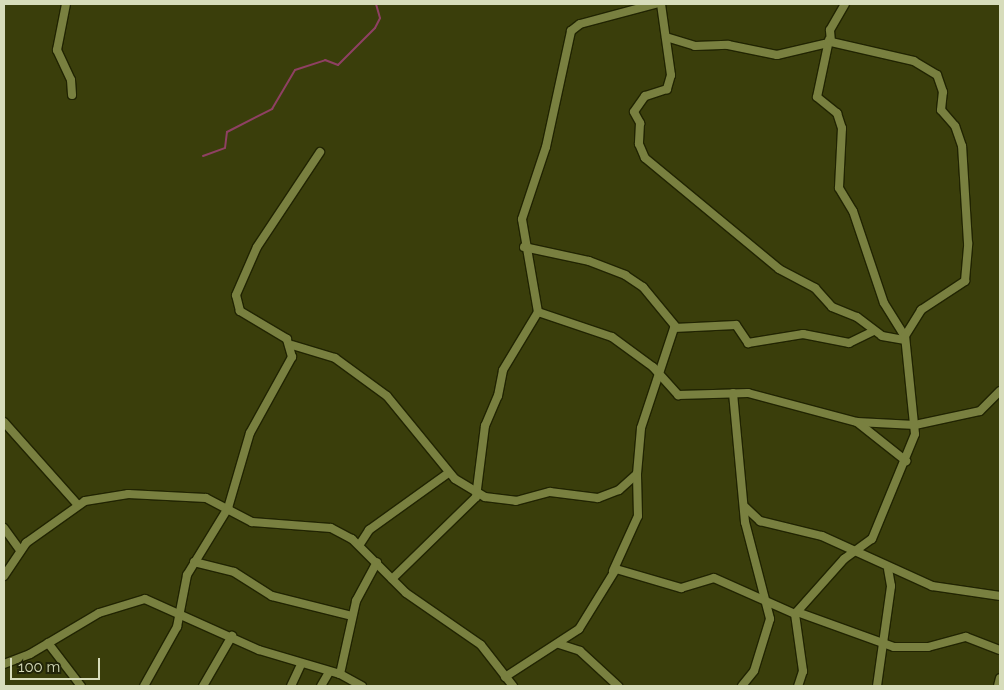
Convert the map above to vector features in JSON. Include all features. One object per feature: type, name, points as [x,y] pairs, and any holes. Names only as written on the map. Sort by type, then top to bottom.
[{"type":"street","points":[[66,4],[57,50],[72,80],[72,95]]},
{"type":"street","points":[[392,579],[458,519],[478,494],[485,426],[500,390],[503,370],[538,312],[539,295],[524,247],[524,207],[546,147],[571,32],[580,24],[655,4]]},
{"type":"street","points":[[661,4],[670,83],[663,92],[645,96],[634,112],[644,158],[779,268],[874,331],[905,338]]},
{"type":"street","points":[[802,685],[796,613],[844,558],[856,552],[872,539],[906,461],[916,425],[905,338],[884,303],[853,211],[839,188],[842,128],[837,113],[817,97],[830,30],[845,4]]},
{"type":"street","points":[[666,37],[695,46],[728,45],[777,55],[828,42],[914,61],[933,71],[943,92],[941,110],[954,126],[962,146],[967,278],[921,310],[905,338]]},
{"type":"street","points":[[320,152],[257,247],[236,295],[240,311],[292,345],[334,358],[387,396],[447,474],[478,494],[516,501],[556,492],[598,498],[619,490],[637,474]]},
{"type":"street","points":[[524,247],[588,261],[625,275],[643,287],[676,326]]},
{"type":"street","points":[[538,312],[598,329],[659,373],[678,395],[733,392],[764,396],[856,422],[916,425],[980,411],[1000,390]]},
{"type":"street","points":[[505,677],[559,644],[586,622],[614,571],[638,516],[637,474],[641,428],[659,373],[669,334],[676,326],[736,324],[748,343],[803,334],[849,343],[874,331]]},
{"type":"street","points":[[144,686],[180,615],[194,562],[228,508],[243,449],[286,370],[292,345]]},
{"type":"street","points":[[733,392],[750,545],[768,604],[769,624],[754,671],[742,686]]},
{"type":"street","points":[[4,422],[78,505]]},
{"type":"street","points":[[856,422],[906,461]]},
{"type":"street","points":[[360,544],[369,530],[447,474]]},
{"type":"street","points":[[4,576],[19,549],[78,505],[128,494],[196,496],[228,508],[252,522],[331,528],[360,544],[392,579],[481,645],[513,686]]},
{"type":"street","points":[[745,506],[760,521],[822,536],[888,569],[943,588],[1000,596]]},
{"type":"street","points":[[4,528],[19,549]]},
{"type":"street","points":[[194,562],[234,572],[272,596],[352,616]]},
{"type":"street","points":[[340,674],[352,616],[361,588],[377,562]]},
{"type":"street","points":[[614,571],[625,569],[681,588],[714,578],[768,604],[882,643],[928,647],[966,637],[1000,650]]},
{"type":"street","points":[[876,686],[892,586],[888,569]]},
{"type":"street","points":[[4,664],[99,613],[134,600],[145,599],[301,665],[340,674],[362,686]]},
{"type":"street","points":[[203,686],[232,636]]},
{"type":"street","points":[[48,642],[81,686]]},
{"type":"street","points":[[559,644],[580,652],[618,686]]},
{"type":"street","points":[[290,686],[301,665]]},
{"type":"street","points":[[320,686],[329,672]]},
{"type":"street","points":[[998,686],[1000,678]]},
{"type":"waterway","points":[[203,156],[225,148],[227,132],[272,109],[295,70],[325,60],[338,65],[375,28],[380,18],[376,4]]}]
